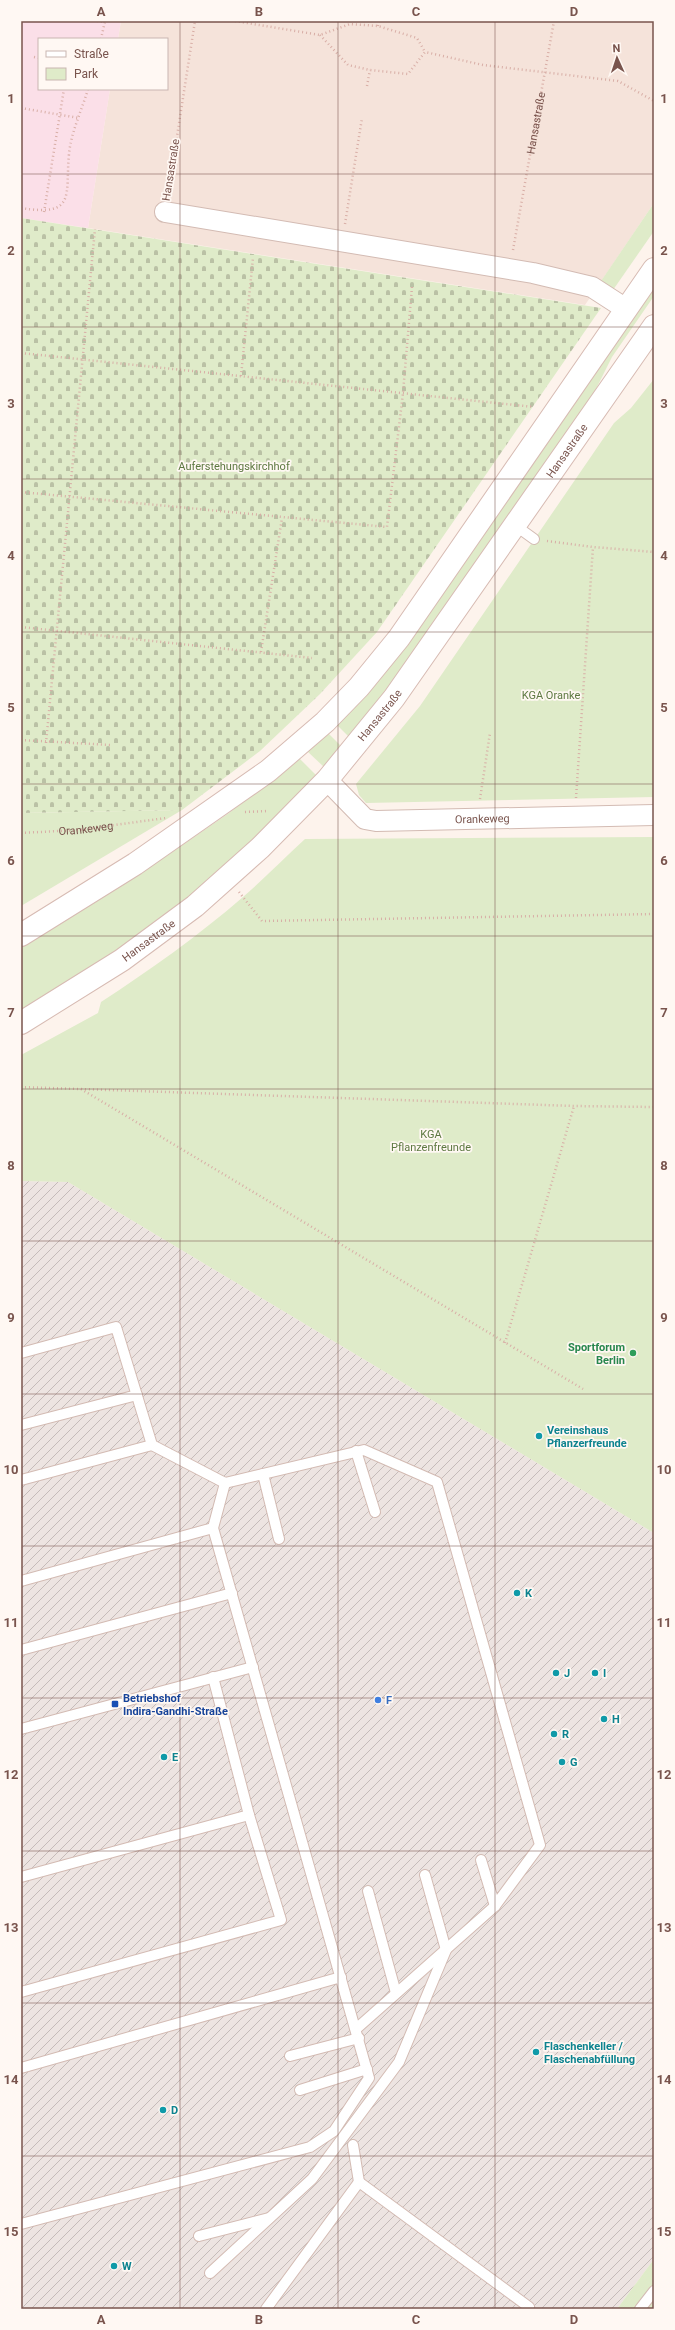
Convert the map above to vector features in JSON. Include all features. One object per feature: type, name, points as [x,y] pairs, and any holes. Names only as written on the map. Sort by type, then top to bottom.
[{"type":"main road","points":[[21,935],[135,864],[268,771],[325,722],[359,687],[399,638],[654,269]]},
{"type":"main road","name":"Hansastraße","points":[[21,1024],[122,960],[195,906],[302,808],[328,780],[394,698],[516,526],[654,326]]},
{"type":"street","name":"Hansastraße","points":[[165,212],[510,269],[592,287],[626,309]]},
{"type":"street","name":"Orankeweg","points":[[328,780],[365,819],[376,821],[654,815]]},
{"type":"lane","points":[[516,526],[534,539]]},
{"type":"lane","points":[[21,1352],[116,1327],[152,1445]]},
{"type":"lane","points":[[21,1426],[137,1395]]},
{"type":"lane","points":[[21,1480],[152,1445],[225,1483],[364,1450],[437,1482],[540,1845],[495,1906],[396,1994],[357,2033],[290,2056]]},
{"type":"lane","points":[[356,1451],[375,1512]]},
{"type":"lane","points":[[262,1474],[279,1539]]},
{"type":"lane","points":[[21,2224],[310,2147],[334,2132],[369,2078],[213,1528],[225,1483]]},
{"type":"lane","points":[[21,1581],[213,1528]]},
{"type":"lane","points":[[21,1650],[232,1593]]},
{"type":"lane","points":[[21,1729],[253,1666]]},
{"type":"lane","points":[[21,1992],[281,1920],[249,1814],[213,1677]]},
{"type":"lane","points":[[21,1877],[249,1814]]},
{"type":"lane","points":[[481,1860],[495,1906]]},
{"type":"lane","points":[[210,2273],[312,2179],[399,2062],[446,1950],[425,1875]]},
{"type":"lane","points":[[368,1891],[396,1994]]},
{"type":"lane","points":[[21,2068],[341,1977]]},
{"type":"lane","points":[[300,2090],[367,2069]]},
{"type":"lane","points":[[353,2145],[359,2182],[529,2307],[528,2309]]},
{"type":"lane","points":[[266,2309],[359,2182]]},
{"type":"lane","points":[[199,2236],[270,2217]]},
{"type":"lane","points":[[640,2309],[654,2291]]},
{"type":"path","points":[[97,21],[105,22],[101,38]]},
{"type":"path","name":"Hansastraße","points":[[165,212],[195,21]]},
{"type":"path","points":[[235,21],[320,35],[350,24],[378,26],[417,38],[425,52],[483,65],[618,81],[654,101]]},
{"type":"path","points":[[378,26],[379,21]]},
{"type":"path","name":"Hansastraße","points":[[510,269],[554,21]]},
{"type":"path","points":[[320,35],[348,65],[370,70],[408,74],[425,52]]},
{"type":"path","points":[[34,57],[38,58]]},
{"type":"path","points":[[367,86],[370,70]]},
{"type":"path","points":[[44,212],[64,90]]},
{"type":"path","points":[[21,208],[44,212],[57,208],[67,197],[69,153],[88,90]]},
{"type":"path","points":[[21,108],[79,118]]},
{"type":"path","points":[[342,242],[362,118]]},
{"type":"path","points":[[46,743],[55,630],[95,230]]},
{"type":"path","points":[[241,376],[253,258]]},
{"type":"path","points":[[21,492],[68,495],[282,518],[387,527],[403,393],[412,287]]},
{"type":"path","points":[[21,353],[533,407],[538,410]]},
{"type":"path","points":[[261,652],[282,518]]},
{"type":"path","points":[[534,539],[593,548],[654,552]]},
{"type":"path","points":[[575,802],[593,548]]},
{"type":"path","points":[[21,627],[312,658]]},
{"type":"path","points":[[479,804],[490,733]]},
{"type":"path","points":[[21,740],[46,743],[110,745]]},
{"type":"path","points":[[222,804],[231,813],[302,808]]},
{"type":"path","name":"Orankeweg","points":[[21,832],[78,830],[150,818]]},
{"type":"path","points":[[244,897],[262,921],[654,914]]},
{"type":"path","points":[[21,1087],[574,1106],[654,1107]]},
{"type":"path","points":[[81,1089],[583,1389]]},
{"type":"path","points":[[505,1343],[574,1106]]},
{"type":"shaded area","points":[[21,21],[121,21],[118,38],[38,38],[38,90],[110,90],[88,228],[21,218]]},
{"type":"shaded area","points":[[121,21],[654,21],[654,203],[585,305],[88,228],[110,90],[168,90],[168,38],[118,38]]},
{"type":"shaded area","name":"Betriebshof Indira-Gandhi-Straße","points":[[21,1181],[68,1182],[654,1533],[654,2259],[617,2309],[21,2309]]},
{"type":"green space","points":[[654,203],[654,231],[613,290],[599,284]]},
{"type":"green space","name":"Auferstehungskirchhof","points":[[21,218],[601,308],[377,632],[320,694],[260,751],[182,810],[21,813]]},
{"type":"green space","points":[[654,285],[654,296],[612,357],[582,417],[351,739],[335,723]]},
{"type":"green space","name":"KGA Oranke","points":[[654,379],[654,797],[366,803],[359,795],[356,784],[420,706],[614,423],[631,408]]},
{"type":"green space","points":[[326,731],[343,748],[324,767],[307,751]]},
{"type":"green space","points":[[299,758],[317,776],[269,826],[219,873],[166,918],[138,939],[99,965],[21,1010],[21,945],[168,855],[229,813]]},
{"type":"green space","points":[[182,810],[21,906],[21,813]]},
{"type":"green space","name":"KGA Pflanzenfreunde","points":[[654,837],[654,1533],[68,1182],[21,1181],[21,1055],[98,1013],[101,1002],[156,965],[209,925],[251,890],[305,839]]},
{"type":"green space","points":[[654,2259],[654,2309],[617,2309]]},
{"type":"place","name":"Sportforum Berlin","points":[[633,1353]]},
{"type":"place","name":"Vereinshaus Pflanzerfreunde","points":[[539,1436]]},
{"type":"place","name":"K","points":[[517,1593]]},
{"type":"place","name":"J","points":[[556,1673]]},
{"type":"place","name":"I","points":[[595,1673]]},
{"type":"place","name":"F","points":[[378,1700]]},
{"type":"place","name":"Betriebshof Indira-Gandhi-Straße","points":[[115,1704]]},
{"type":"place","name":"H","points":[[604,1719]]},
{"type":"place","name":"R","points":[[554,1734]]},
{"type":"place","name":"E","points":[[164,1757]]},
{"type":"place","name":"G","points":[[562,1762]]},
{"type":"place","name":"Flaschenkeller / Flaschenabfüllung","points":[[536,2052]]},
{"type":"place","name":"D","points":[[163,2110]]},
{"type":"place","name":"W","points":[[114,2266]]}]
